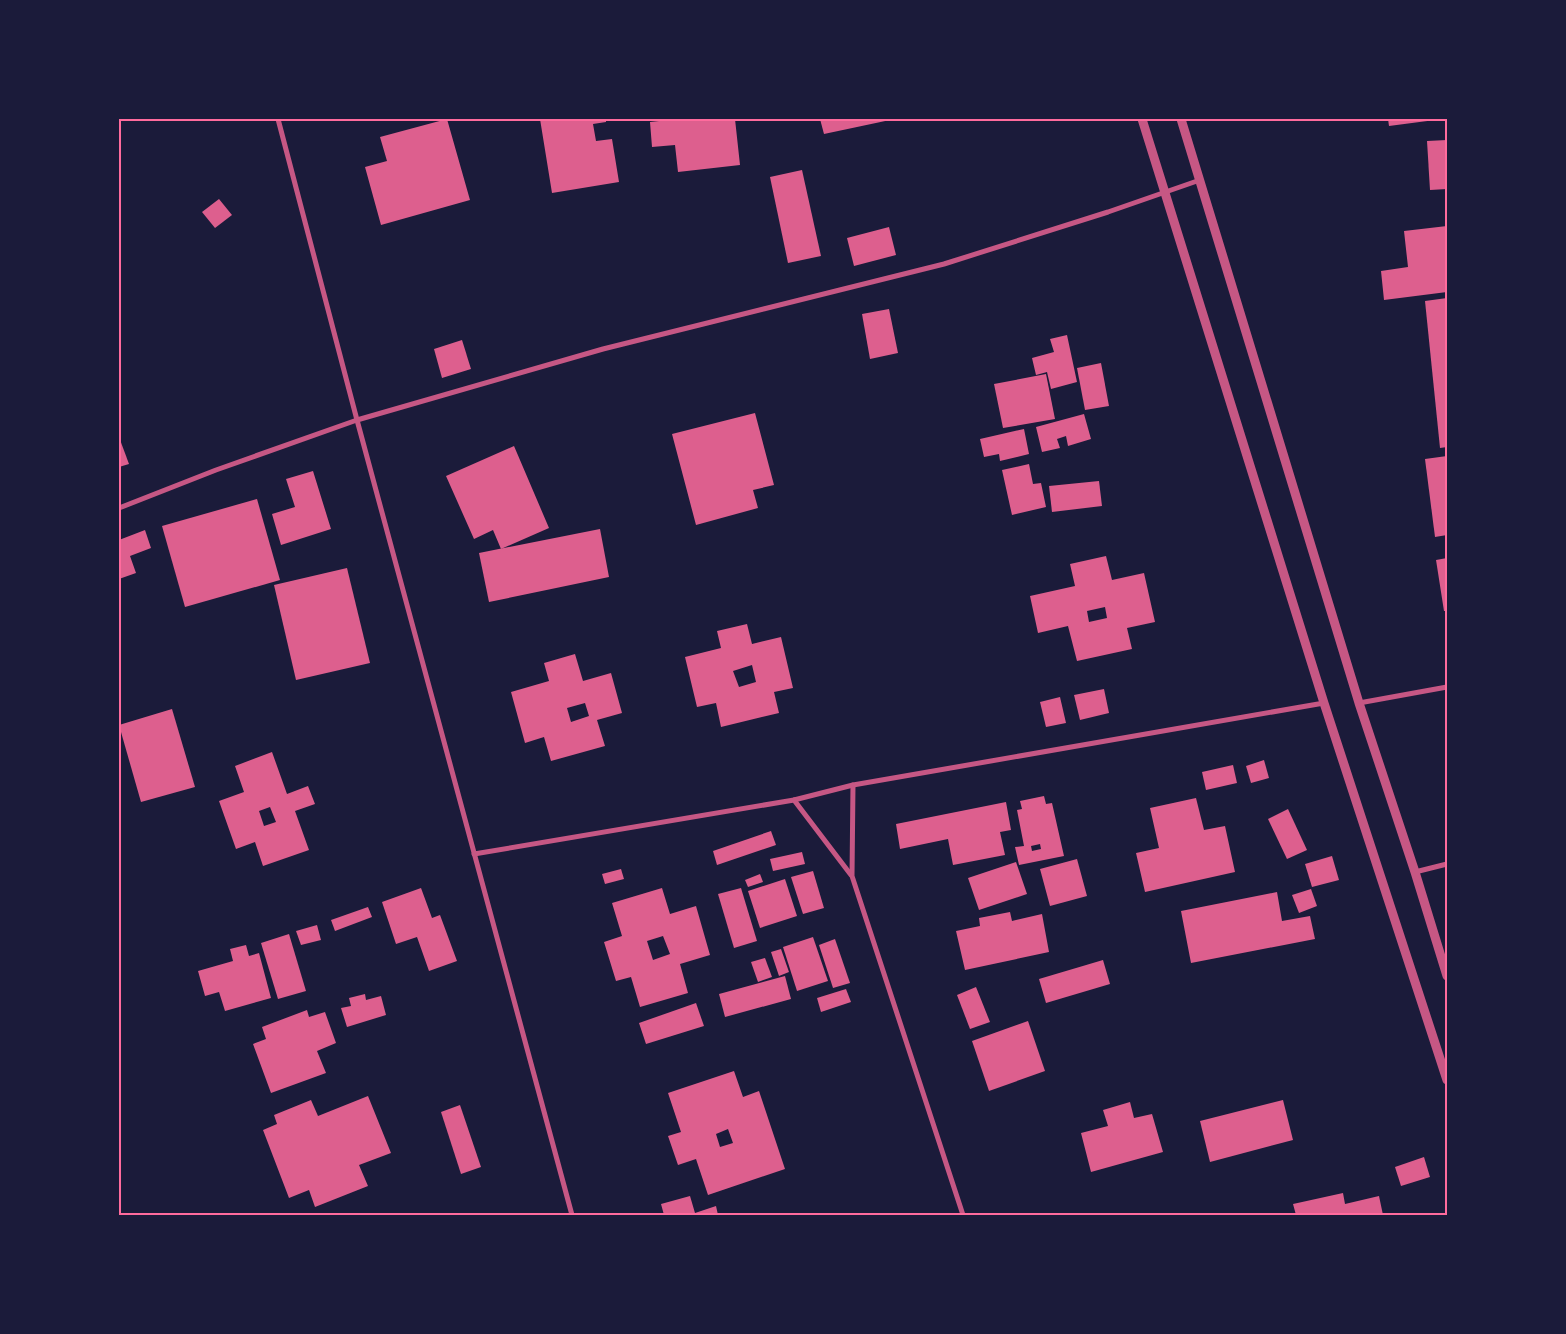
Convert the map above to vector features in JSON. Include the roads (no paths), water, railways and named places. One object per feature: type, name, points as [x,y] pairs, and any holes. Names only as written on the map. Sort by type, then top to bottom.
[{"type":"street","points":[[278,119],[357,420],[572,1215]]},
{"type":"street","points":[[1142,119],[1324,703],[1447,1080]]},
{"type":"street","points":[[1181,119],[1359,703],[1447,976]]},
{"type":"street","points":[[119,508],[216,470],[357,420],[603,349],[944,264],[1200,180]]},
{"type":"street","points":[[1359,703],[1447,687]]},
{"type":"street","points":[[474,854],[794,800],[853,785],[1324,703]]},
{"type":"street","points":[[853,785],[852,876],[963,1215]]},
{"type":"street","points":[[794,800],[852,876]]},
{"type":"street","points":[[1415,872],[1447,864]]}]
